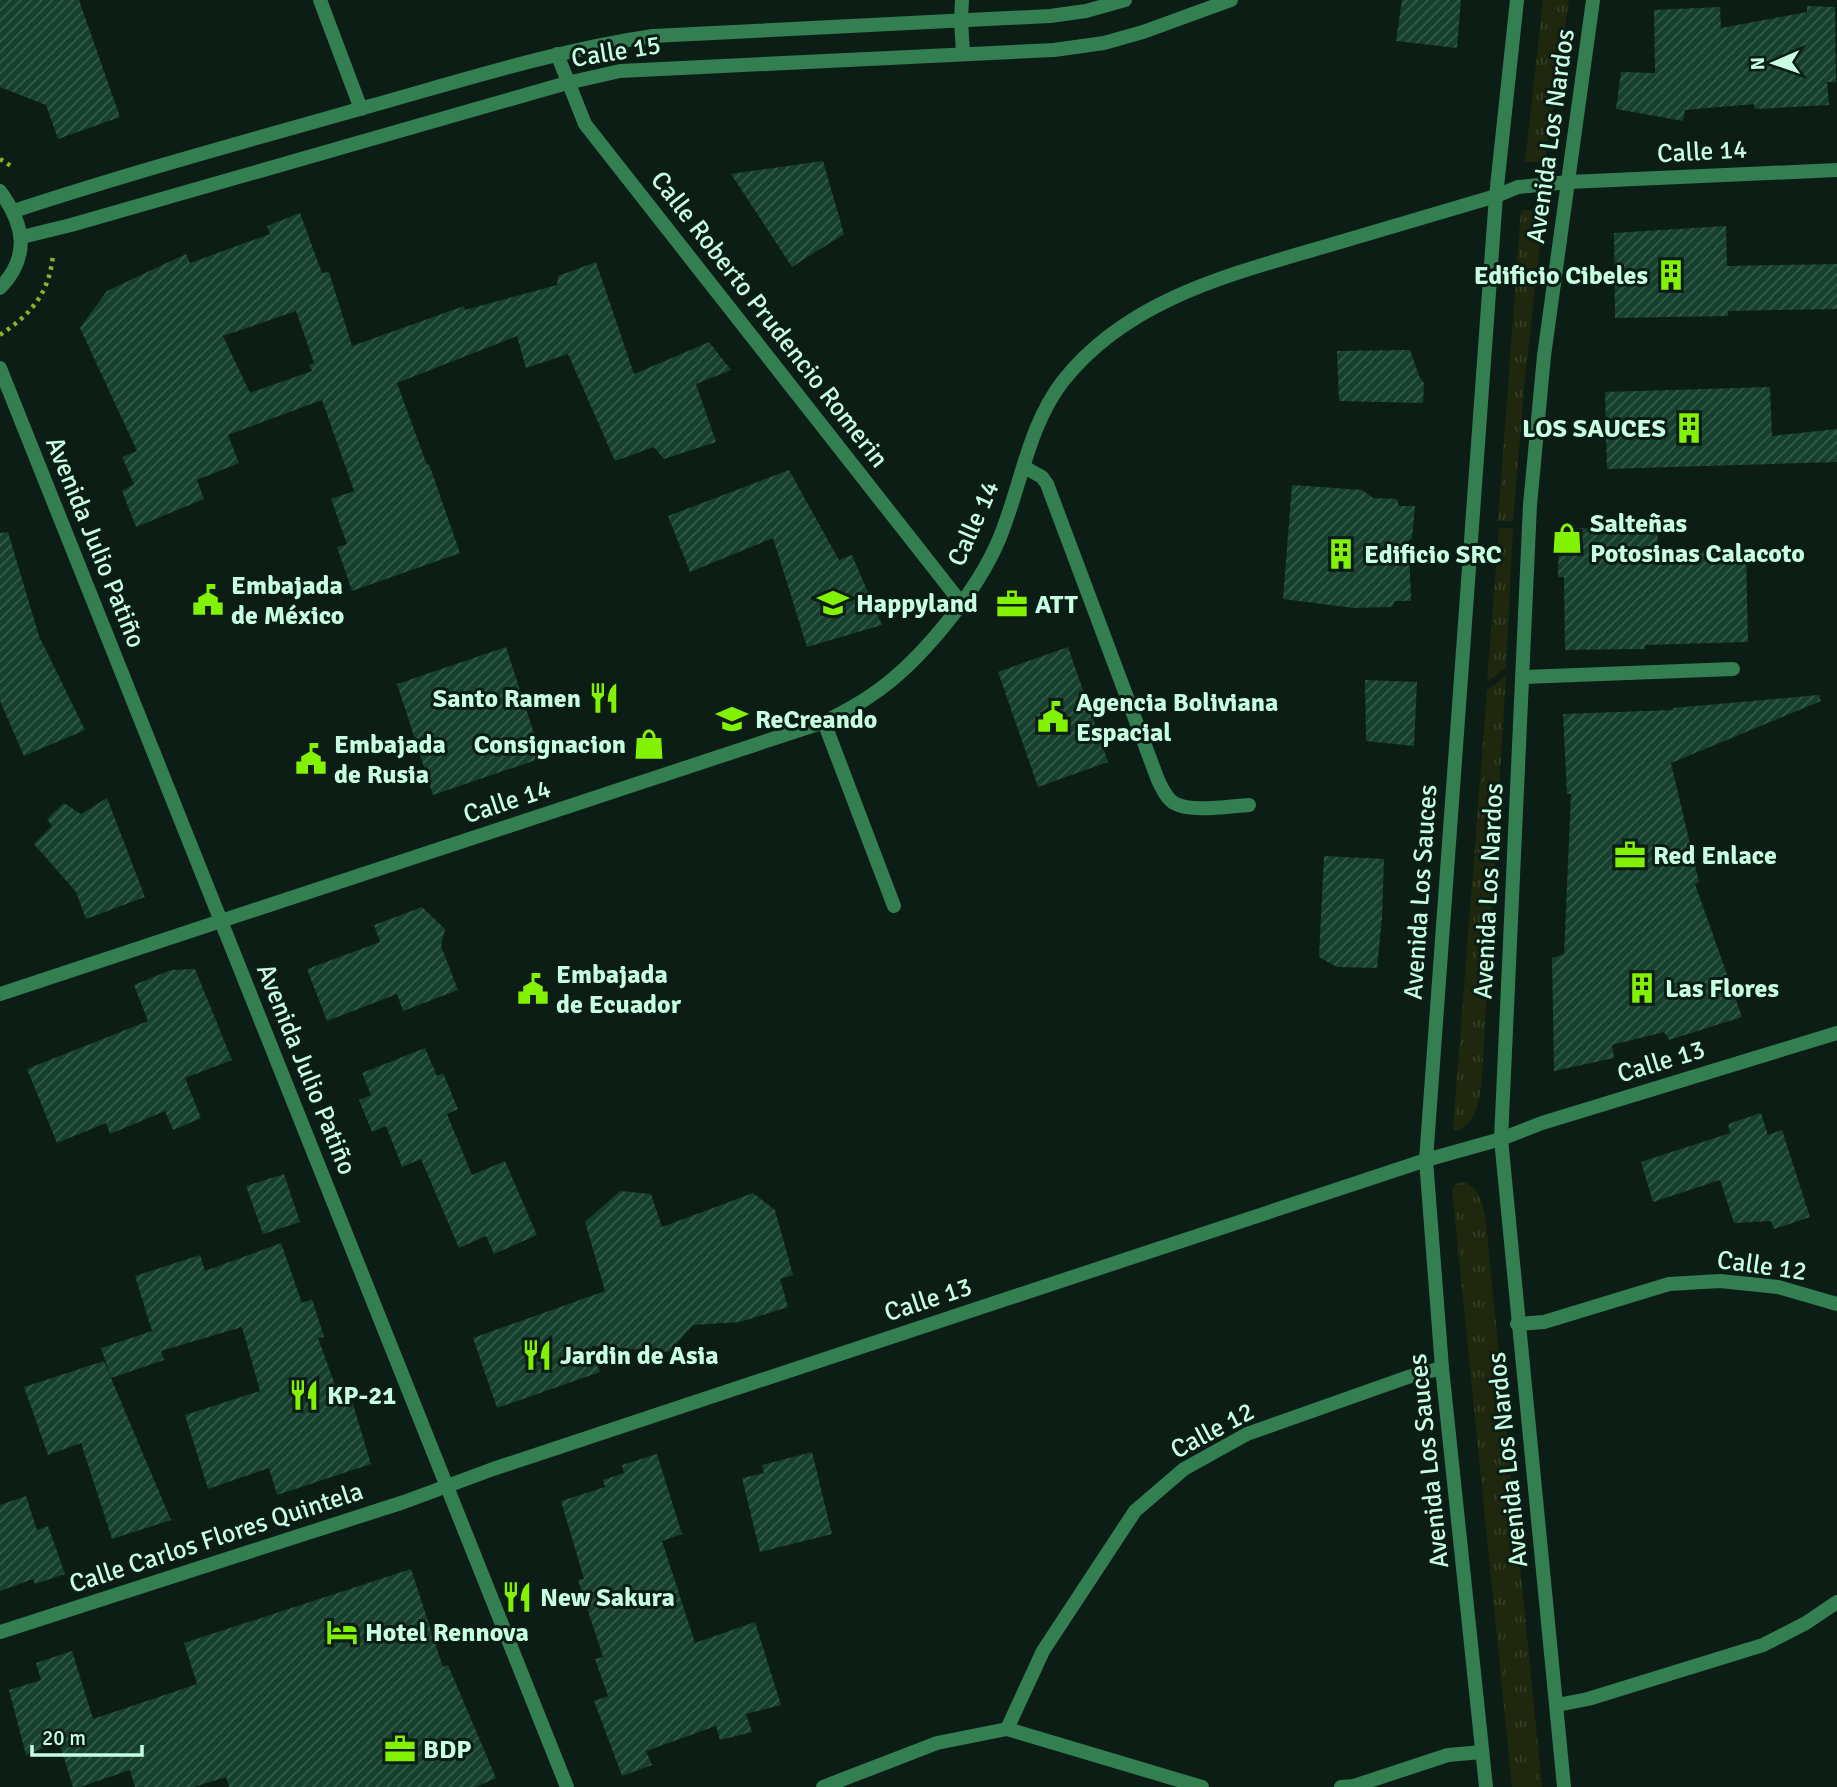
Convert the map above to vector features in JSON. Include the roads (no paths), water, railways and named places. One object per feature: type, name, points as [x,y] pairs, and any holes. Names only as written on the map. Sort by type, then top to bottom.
[{"type":"street","points":[[320,0],[361,109]]},
{"type":"street","points":[[962,0],[963,53]]},
{"type":"street","name":"Calle 15","points":[[14,211],[361,109],[604,43],[653,36],[1049,16],[1086,11],[1125,0]]},
{"type":"street","name":"Calle 15","points":[[22,237],[567,83],[620,71],[1054,50],[1104,43],[1143,32],[1231,0]]},
{"type":"street","name":"Avenida Los Sauces","points":[[1486,1787],[1442,1368],[1426,1160],[1496,196],[1517,0]]},
{"type":"street","name":"Avenida Los Nardos","points":[[1563,1786],[1501,1139],[1531,491],[1544,356],[1593,0]]},
{"type":"street","name":"Calle Roberto Prudencio Romerin","points":[[557,54],[585,124],[962,604]]},
{"type":"street","name":"Calle 14","points":[[0,994],[824,722],[872,695],[910,663],[962,604],[999,539],[1039,422],[1063,382],[1097,346],[1127,323],[1168,299],[1232,274],[1496,196],[1518,187],[1569,182],[1837,170]]},
{"type":"street","points":[[0,191],[14,211],[22,237],[18,262],[9,279],[0,288]]},
{"type":"street","name":"Avenida Julio Patiño","points":[[0,368],[567,1787]]},
{"type":"street","points":[[1024,467],[1042,477],[1047,484],[1165,794],[1175,803],[1191,808],[1249,805]]},
{"type":"street","points":[[1523,677],[1733,669]]},
{"type":"street","points":[[824,722],[894,906]]},
{"type":"street","name":"Calle 13","points":[[447,1486],[1426,1160],[1837,1033]]},
{"type":"street","name":"Calle 12","points":[[1517,1324],[1544,1322],[1670,1284],[1720,1281],[1778,1287],[1837,1304]]},
{"type":"street","name":"Calle 12","points":[[1007,1729],[1043,1651],[1135,1511],[1184,1469],[1247,1434],[1408,1377],[1442,1368]]},
{"type":"street","name":"Calle Carlos Flores Quintela","points":[[0,1632],[447,1486]]},
{"type":"street","points":[[1557,1705],[1588,1699],[1763,1645],[1806,1623],[1837,1602]]},
{"type":"street","points":[[822,1787],[937,1743],[1007,1729],[1202,1787]]},
{"type":"street","points":[[1341,1787],[1354,1786],[1448,1755],[1482,1752]]},
{"type":"place","name":"Edificio Cibeles","points":[[1671,275]]},
{"type":"place","name":"LOS SAUCES","points":[[1689,428]]},
{"type":"place","name":"Salteñas Potosinas Calacoto","points":[[1567,538]]},
{"type":"place","name":"Edificio SRC","points":[[1341,554]]},
{"type":"place","name":"Embajada de México","points":[[208,600]]},
{"type":"place","name":"Happyland","points":[[833,603]]},
{"type":"place","name":"ATT","points":[[1012,604]]},
{"type":"place","name":"Santo Ramen","points":[[604,698]]},
{"type":"place","name":"Agencia Boliviana Espacial","points":[[1053,717]]},
{"type":"place","name":"ReCreando","points":[[732,719]]},
{"type":"place","name":"Consignacion","points":[[649,744]]},
{"type":"place","name":"Embajada de Rusia","points":[[311,759]]},
{"type":"place","name":"Red Enlace","points":[[1630,855]]},
{"type":"place","name":"Las Flores","points":[[1642,988]]},
{"type":"place","name":"Embajada de Ecuador","points":[[533,989]]},
{"type":"place","name":"Jardin de Asia","points":[[537,1355]]},
{"type":"place","name":"KP-21","points":[[304,1395]]},
{"type":"place","name":"New Sakura","points":[[517,1597]]},
{"type":"place","name":"Hotel Rennova","points":[[342,1632]]},
{"type":"place","name":"BDP","points":[[400,1749]]}]
